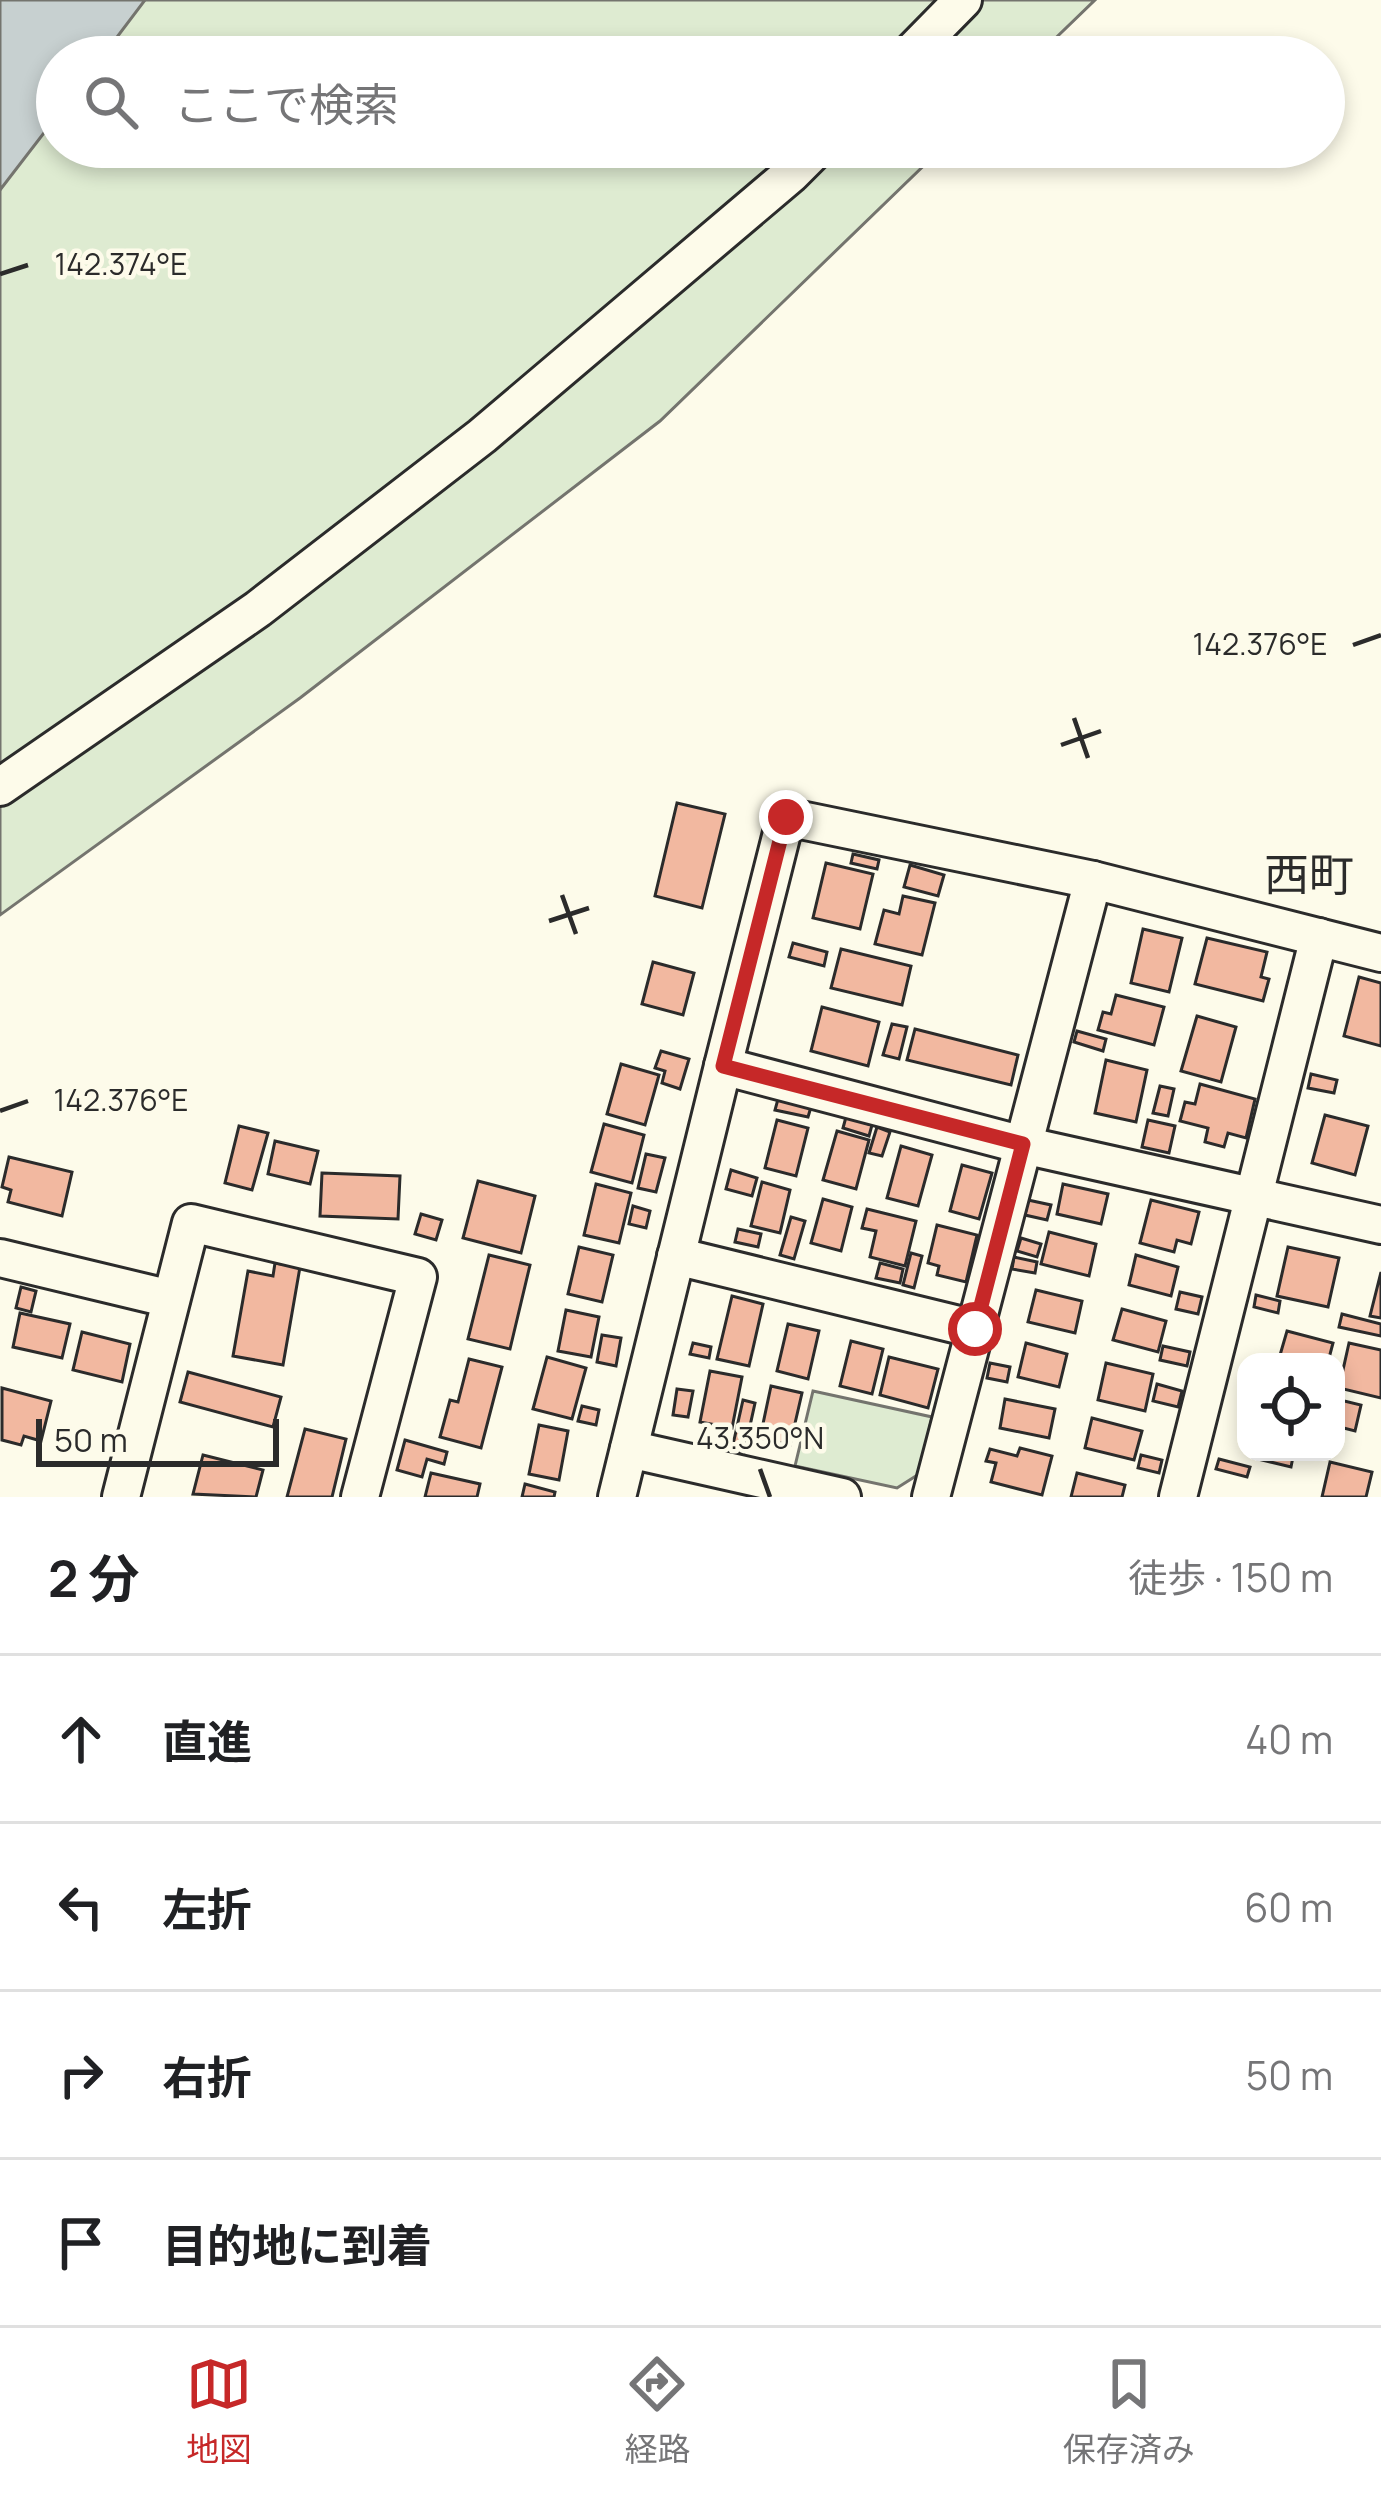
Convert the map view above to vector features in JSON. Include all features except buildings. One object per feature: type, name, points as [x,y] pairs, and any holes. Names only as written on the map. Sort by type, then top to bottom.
[{"type":"street","points":[[928,36],[963,0]]},
{"type":"street","points":[[0,787],[258,609],[482,436],[796,168]]},
{"type":"street","points":[[617,1497],[786,817],[1093,880],[1381,953]]},
{"type":"street","points":[[931,1497],[1093,880]]},
{"type":"street","points":[[1178,1497],[1319,937]]},
{"type":"street","points":[[723,1066],[1023,1144],[1381,1225]]},
{"type":"street","points":[[121,1497],[190,1222],[418,1277],[360,1497]]},
{"type":"street","points":[[676,1256],[975,1329]]},
{"type":"street","points":[[0,1258],[171,1299]]},
{"type":"street","points":[[629,1449],[842,1497]]},
{"type":"green space","points":[[123,0],[1095,0],[1058,36],[96,36]]},
{"type":"green space","points":[[36,117],[36,168],[921,168],[660,421],[300,698],[0,915],[0,165]]},
{"type":"green space","points":[[813,1391],[932,1417],[919,1474],[897,1488],[795,1466]]},
{"type":"shaded area","points":[[0,0],[145,0],[118,36],[36,36],[36,143],[0,190]]},
{"type":"district","name":"西町","points":[[1309,875]]},
{"type":"route","points":[[786,817],[723,1066],[1023,1144],[975,1329]]}]
